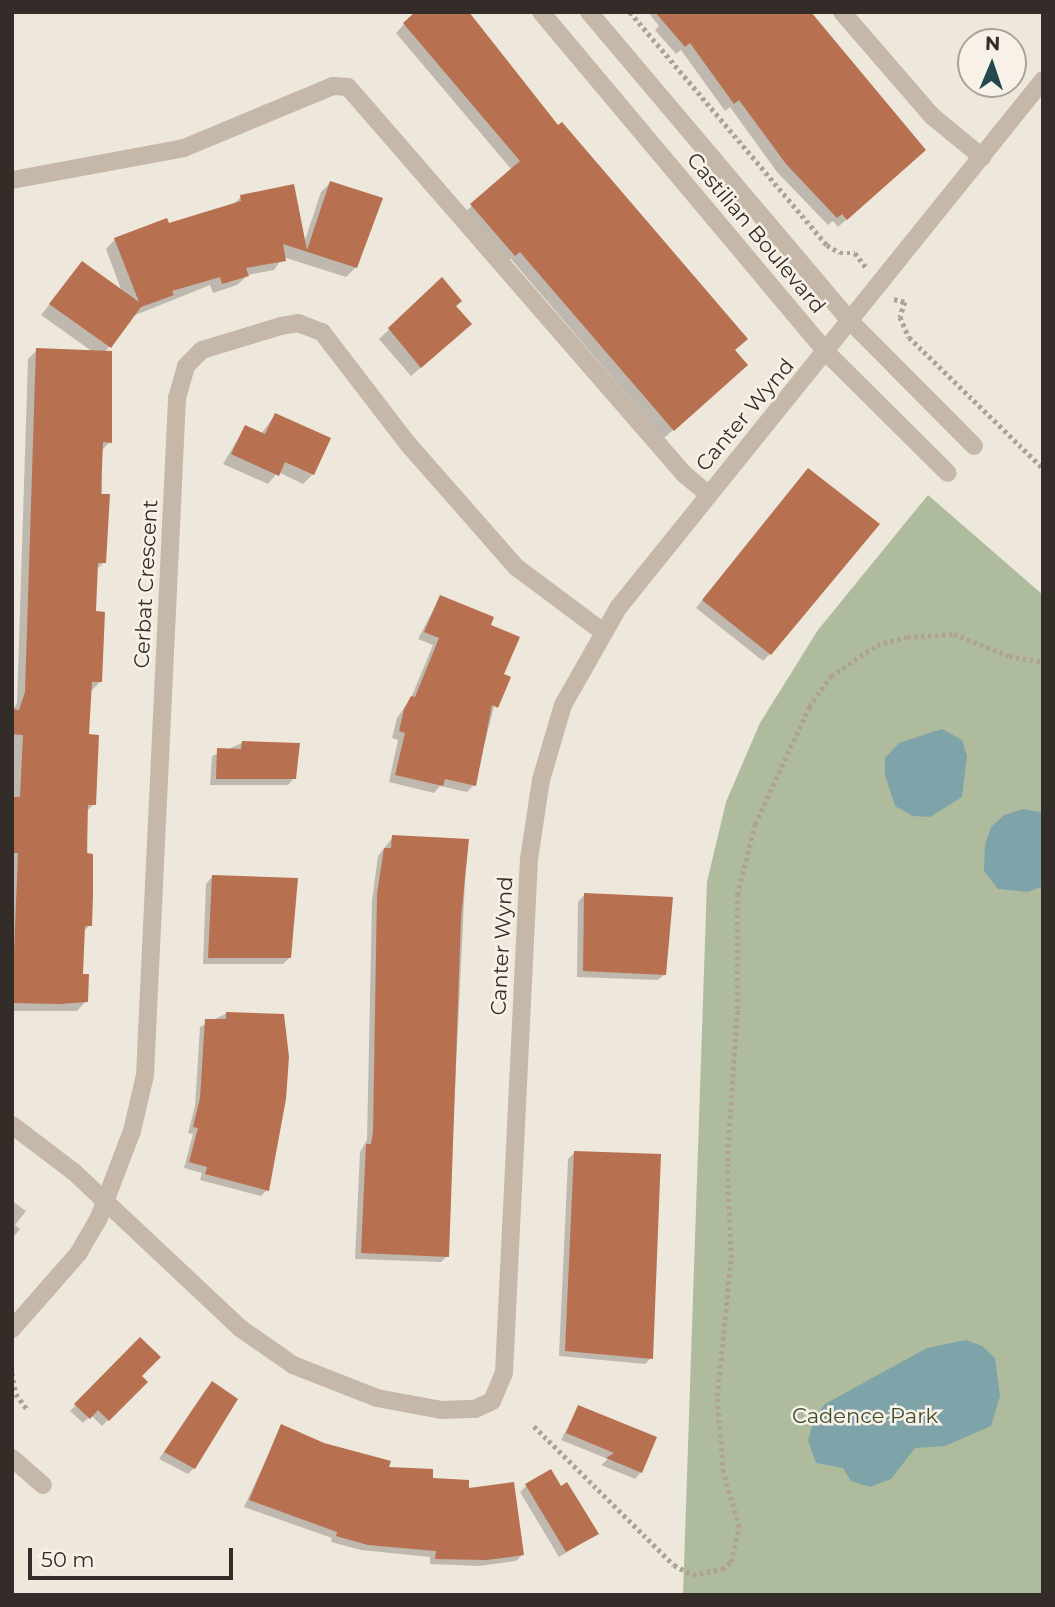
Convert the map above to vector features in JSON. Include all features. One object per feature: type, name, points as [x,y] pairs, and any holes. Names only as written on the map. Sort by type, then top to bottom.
[{"type":"street","name":"Castilian Boulevard","points":[[541,12],[827,353],[948,473]]},
{"type":"street","name":"Castilian Boulevard","points":[[589,12],[850,321],[974,446]]},
{"type":"street","points":[[842,12],[932,116],[982,157]]},
{"type":"street","name":"Canter Wynd","points":[[12,1125],[74,1172],[240,1328],[293,1365],[377,1398],[441,1410],[475,1409],[498,1393],[504,1373],[534,818],[555,729],[602,631],[708,494],[827,353],[1043,80]]},
{"type":"street","points":[[12,180],[184,148],[332,86],[348,87],[684,474],[708,494]]},
{"type":"street","name":"Cerbat Crescent","points":[[12,1329],[78,1254],[106,1203],[132,1131],[145,1075],[177,398],[186,366],[202,350],[281,326],[298,323],[322,332],[400,435],[516,567],[602,631]]},
{"type":"street","points":[[12,1458],[43,1485]]},
{"type":"path","points":[[630,12],[827,245],[840,253],[855,253],[864,265]]},
{"type":"path","points":[[890,298],[905,302],[900,317],[909,337],[1043,468]]},
{"type":"path","points":[[534,1426],[674,1565],[693,1575],[722,1569],[731,1562],[739,1527],[723,1472],[717,1396],[731,1258],[727,1161],[737,1009],[737,895],[755,824],[816,697],[839,669],[877,645],[906,637],[954,634],[1009,656],[1043,662]]},
{"type":"path","points":[[12,1373],[16,1394],[27,1409]]},
{"type":"green space","name":"Cadence Park","points":[[928,495],[1043,595],[1043,1595],[683,1595],[707,882],[726,802],[760,723],[818,630]]},
{"type":"water","points":[[942,729],[962,740],[967,756],[962,797],[930,817],[913,816],[895,806],[885,775],[885,758],[899,743]]},
{"type":"water","points":[[1024,809],[1043,813],[1043,886],[1028,892],[998,889],[984,871],[985,845],[991,827],[1004,815]]},
{"type":"water","points":[[966,1340],[982,1346],[995,1358],[1000,1396],[991,1426],[945,1446],[915,1448],[891,1479],[870,1487],[851,1481],[843,1468],[816,1463],[808,1440],[815,1417],[825,1404],[927,1348]]},
{"type":"building","points":[[415,12],[469,12],[558,125],[562,122],[748,339],[735,350],[748,365],[674,431],[520,252],[515,256],[470,204],[520,161],[403,23]]},
{"type":"building","points":[[655,12],[811,12],[926,150],[847,220],[842,214],[837,218],[786,164],[739,100],[734,104],[690,43],[685,47]]},
{"type":"building","points":[[330,181],[383,198],[357,268],[283,244],[286,261],[246,268],[249,276],[222,284],[220,277],[172,291],[174,295],[141,307],[111,348],[49,304],[82,261],[139,302],[114,238],[167,218],[169,223],[241,201],[240,195],[294,184],[307,250]]},
{"type":"building","points":[[442,277],[462,301],[456,306],[472,324],[421,368],[388,328]]},
{"type":"building","points":[[36,348],[112,351],[112,443],[103,442],[101,494],[110,494],[106,563],[98,563],[96,611],[105,612],[102,682],[92,682],[89,734],[99,735],[96,805],[88,805],[87,853],[93,854],[93,895],[92,926],[85,926],[83,974],[89,974],[88,1002],[60,1004],[12,1003],[18,853],[12,853],[12,797],[20,797],[23,735],[12,734],[12,709],[19,710],[25,692]]},
{"type":"building","points":[[275,413],[331,438],[314,475],[285,462],[279,476],[231,454],[245,425],[265,434]]},
{"type":"building","points":[[808,468],[880,524],[771,655],[702,600]]},
{"type":"building","points":[[440,595],[494,617],[491,625],[520,637],[504,674],[511,677],[498,708],[492,705],[476,786],[445,779],[443,786],[395,775],[405,733],[399,731],[404,709],[411,696],[415,697],[439,638],[424,632]]},
{"type":"building","points":[[242,741],[300,743],[296,779],[216,779],[217,748],[241,749]]},
{"type":"building","points":[[392,835],[469,839],[461,918],[449,1257],[361,1253],[366,1144],[371,1144],[373,1132],[377,894],[384,848],[391,848]]},
{"type":"building","points":[[212,875],[298,878],[291,958],[208,958]]},
{"type":"building","points":[[584,893],[673,897],[666,975],[583,971]]},
{"type":"building","points":[[226,1012],[284,1014],[289,1057],[286,1099],[269,1191],[205,1174],[207,1167],[189,1162],[198,1128],[193,1127],[200,1098],[205,1019],[226,1019]]},
{"type":"building","points":[[574,1151],[661,1154],[653,1359],[565,1351]]},
{"type":"building","points":[[140,1337],[161,1357],[142,1376],[148,1382],[109,1421],[98,1410],[90,1419],[74,1404]]},
{"type":"building","points":[[212,1381],[238,1399],[195,1469],[164,1452]]},
{"type":"building","points":[[578,1405],[657,1437],[642,1473],[606,1458],[614,1453],[566,1433]]},
{"type":"building","points":[[281,1424],[324,1443],[391,1461],[389,1467],[433,1469],[433,1478],[469,1480],[469,1488],[514,1482],[524,1555],[487,1560],[435,1559],[436,1551],[368,1545],[336,1536],[337,1532],[249,1500]]},
{"type":"building","points":[[551,1469],[561,1486],[567,1482],[599,1534],[566,1552],[525,1484]]}]
